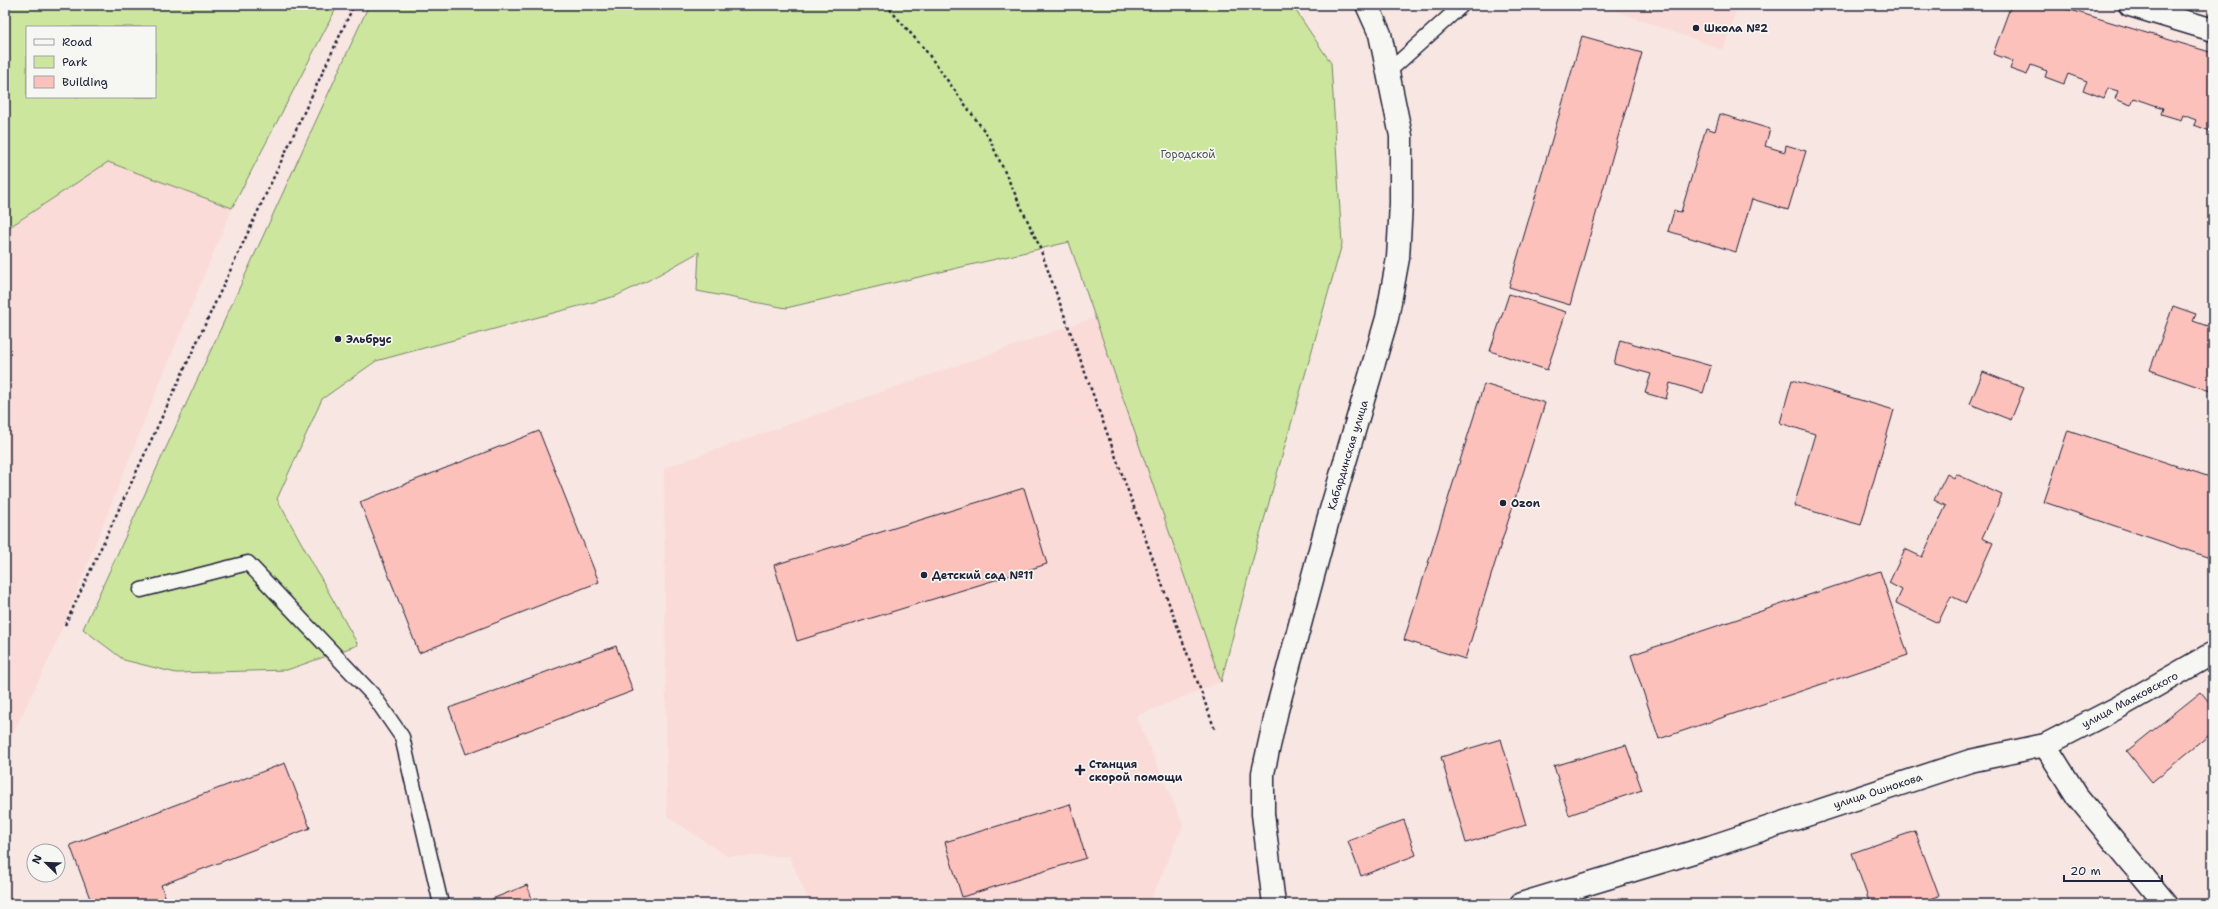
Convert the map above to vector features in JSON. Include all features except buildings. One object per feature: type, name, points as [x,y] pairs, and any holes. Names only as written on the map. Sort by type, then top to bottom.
[{"type":"street","name":"Кабардинская улица","points":[[1274,904],[1263,814],[1263,773],[1277,710],[1324,536],[1388,318],[1398,258],[1401,203],[1401,136],[1380,34],[1367,5]]},
{"type":"street","points":[[2130,5],[2213,30]]},
{"type":"street","name":"улица Маяковского","points":[[2045,745],[2125,704],[2213,653]]},
{"type":"street","points":[[2045,745],[2077,796],[2166,904]]},
{"type":"street","name":"улица Ошнокова","points":[[1521,904],[1710,847],[1963,764],[2045,745]]},
{"type":"lane","points":[[1388,72],[1462,5]]},
{"type":"lane","points":[[141,590],[248,563],[253,568],[373,694],[402,737],[441,904]]},
{"type":"path","points":[[65,625],[354,5]]},
{"type":"path","points":[[886,5],[926,51],[988,136],[1038,242],[1214,730]]},
{"type":"shaded area","name":"Школа №2","points":[[1600,5],[1738,5],[1723,50]]},
{"type":"shaded area","points":[[108,161],[232,208],[147,414],[52,653],[5,750],[5,230]]},
{"type":"shaded area","name":"Детский сад №11","points":[[1096,317],[1221,682],[1136,716],[1183,825],[1149,904],[810,904],[789,856],[727,856],[667,816],[664,468]]},
{"type":"green space","points":[[5,5],[338,5],[232,208],[108,162],[5,230]]},
{"type":"green space","name":"Городской","points":[[369,5],[1292,5],[1331,63],[1342,244],[1251,566],[1221,682],[1069,242],[786,308],[697,291],[699,252],[649,280],[616,296],[376,361],[322,399],[277,499],[358,645],[287,670],[176,673],[124,660],[83,629]]},
{"type":"place","name":"Школа №2","points":[[1696,28]]},
{"type":"place","name":"Эльбрус","points":[[338,339]]},
{"type":"place","name":"Ozon","points":[[1503,503]]},
{"type":"place","name":"Детский сад №11","points":[[924,575]]},
{"type":"place","name":"Станция скорой помощи","points":[[1080,770]]}]
